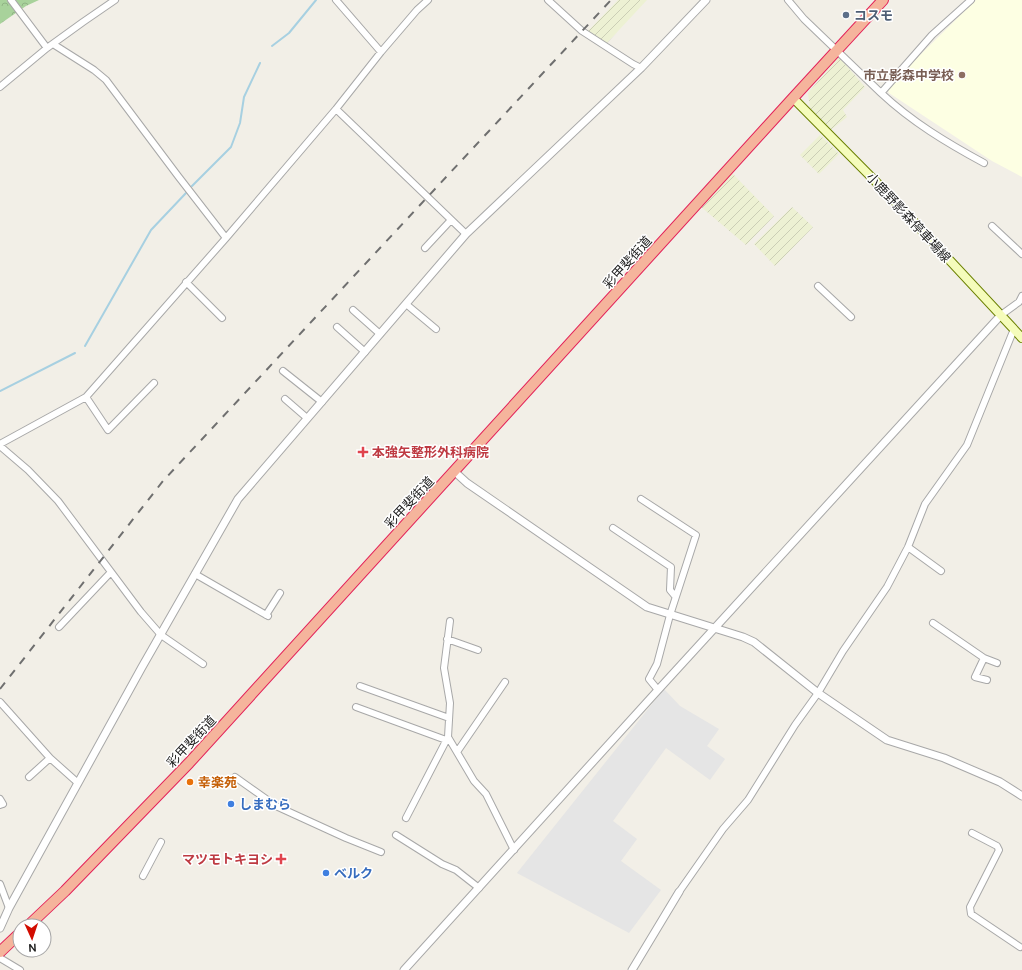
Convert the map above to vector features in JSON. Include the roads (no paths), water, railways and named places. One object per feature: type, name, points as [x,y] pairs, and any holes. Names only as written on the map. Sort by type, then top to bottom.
[{"type":"highway","name":"彩甲斐街道","points":[[36,918],[189,763],[883,0]]},
{"type":"highway","points":[[0,952],[12,941]]},
{"type":"main road","name":"小鹿野影森停車場線","points":[[793,98],[888,194],[1022,338]]},
{"type":"street","points":[[11,0],[50,46],[94,70],[106,80],[226,238]]},
{"type":"street","points":[[0,86],[50,46],[115,0]]},
{"type":"street","points":[[336,0],[381,52]]},
{"type":"street","points":[[203,664],[161,635],[141,612],[58,501],[28,470],[0,445],[86,397],[226,238],[336,110],[381,52],[417,10],[428,0]]},
{"type":"street","points":[[548,0],[582,31],[641,68]]},
{"type":"street","points":[[0,928],[9,908],[78,783],[238,499],[466,234],[641,68],[706,0]]},
{"type":"street","points":[[788,0],[804,19],[837,51],[881,93],[913,120],[944,141],[984,163]]},
{"type":"street","points":[[881,93],[932,36],[971,0]]},
{"type":"street","points":[[336,110],[466,234]]},
{"type":"street","points":[[425,248],[452,220]]},
{"type":"street","points":[[992,226],[1022,254]]},
{"type":"street","points":[[186,282],[222,318]]},
{"type":"street","points":[[818,286],[850,317]]},
{"type":"street","points":[[404,970],[1001,315],[1019,302],[1022,296]]},
{"type":"street","points":[[406,304],[436,329]]},
{"type":"street","points":[[352,310],[380,334]]},
{"type":"street","points":[[337,327],[365,352]]},
{"type":"street","points":[[632,970],[679,892],[723,829],[748,800],[795,725],[818,693],[843,651],[887,588],[908,547],[925,504],[967,445],[1014,329]]},
{"type":"street","points":[[283,371],[322,402]]},
{"type":"street","points":[[86,397],[108,430],[154,383]]},
{"type":"street","points":[[285,399],[307,418]]},
{"type":"street","points":[[455,472],[468,483],[647,607],[754,642],[818,693],[887,740],[944,758],[1000,782],[1022,796]]},
{"type":"street","points":[[641,499],[696,535],[675,596],[657,664],[649,679],[658,690]]},
{"type":"street","points":[[613,528],[672,567],[670,590],[675,596]]},
{"type":"street","points":[[908,547],[941,571]]},
{"type":"street","points":[[59,626],[111,572]]},
{"type":"street","points":[[196,574],[267,616],[280,593]]},
{"type":"street","points":[[406,818],[447,738],[450,703],[444,668],[450,621]]},
{"type":"street","points":[[933,623],[984,658],[997,663]]},
{"type":"street","points":[[447,639],[478,650]]},
{"type":"street","points":[[984,658],[975,676],[987,680]]},
{"type":"street","points":[[457,752],[505,682]]},
{"type":"street","points":[[360,686],[449,718]]},
{"type":"street","points":[[0,703],[50,758],[78,783]]},
{"type":"street","points":[[356,707],[447,738],[474,781],[486,794],[514,850]]},
{"type":"street","points":[[29,777],[50,758]]},
{"type":"street","points":[[235,777],[276,806],[346,838],[381,852]]},
{"type":"street","points":[[0,799],[3,804],[0,805]]},
{"type":"street","points":[[972,833],[997,846],[999,850],[970,907],[971,914],[1020,947]]},
{"type":"street","points":[[396,835],[442,864],[456,870],[479,888]]},
{"type":"street","points":[[143,876],[161,842]]},
{"type":"street","points":[[0,884],[9,908]]},
{"type":"street","points":[[0,958],[20,970]]},
{"type":"waterway","points":[[272,46],[289,33],[316,0]]},
{"type":"waterway","points":[[192,186],[231,147],[240,123],[244,97],[260,63]]},
{"type":"waterway","points":[[85,346],[151,230],[186,193]]},
{"type":"waterway","points":[[0,391],[75,353]]},
{"type":"railway","points":[[0,689],[163,481],[611,0]]},
{"type":"place","name":"コスモ","points":[[846,15]]},
{"type":"place","name":"市立影森中学校","points":[[962,75]]},
{"type":"place","name":"本強矢整形外科病院","points":[[363,452]]},
{"type":"place","name":"幸楽苑","points":[[190,782]]},
{"type":"place","name":"しまむら","points":[[231,804]]},
{"type":"place","name":"マツモトキヨシ","points":[[281,859]]},
{"type":"place","name":"ベルク","points":[[326,873]]}]
